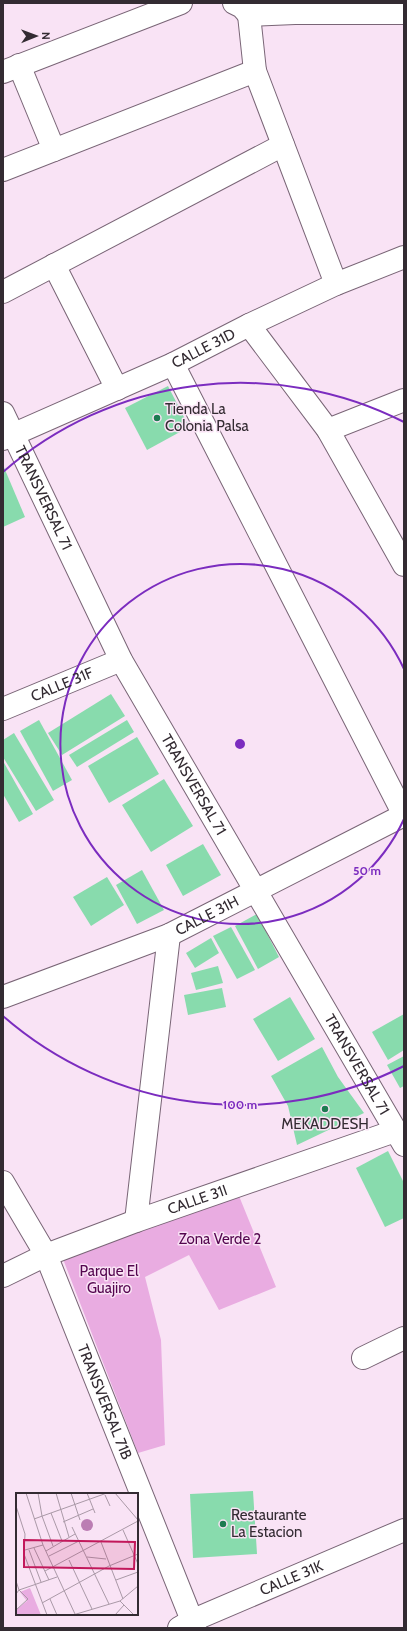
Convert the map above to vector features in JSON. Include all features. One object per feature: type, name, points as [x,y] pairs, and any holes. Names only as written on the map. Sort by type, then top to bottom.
[{"type":"street","points":[[54,150],[11,68],[181,3]]},
{"type":"street","points":[[336,284],[255,71],[242,9],[296,13],[404,12]]},
{"type":"street","points":[[3,170],[255,71]]},
{"type":"street","points":[[3,292],[283,145]]},
{"type":"street","name":"CALLE 31D","points":[[8,437],[173,364],[249,324],[336,284],[404,257]]},
{"type":"street","points":[[54,265],[117,389]]},
{"type":"street","points":[[249,324],[328,430],[402,555]]},
{"type":"street","points":[[173,364],[404,815]]},
{"type":"street","points":[[328,430],[404,400]]},
{"type":"street","name":"TRANSVERSAL 71","points":[[3,413],[8,437],[121,660],[400,1138]]},
{"type":"street","name":"CALLE 31F","points":[[3,709],[121,660]]},
{"type":"street","name":"CALLE 31H","points":[[3,997],[169,935],[404,815]]},
{"type":"street","points":[[136,1221],[169,935]]},
{"type":"street","name":"CALLE 31I","points":[[3,1276],[46,1255],[136,1221],[400,1138]]},
{"type":"street","name":"TRANSVERSAL 71B","points":[[3,1182],[46,1255],[137,1493]]},
{"type":"street","points":[[363,1358],[404,1338]]},
{"type":"street","name":"TRANSVERSAL 71B","points":[[138,1495],[188,1626]]},
{"type":"street","name":"CALLE 31K","points":[[188,1626],[404,1530]]},
{"type":"green space","points":[[239,1196],[276,1287],[219,1310],[189,1255],[145,1277],[161,1340],[165,1445],[138,1453],[63,1259]]},
{"type":"building","name":"Tienda La Colonia Palsa","points":[[168,386],[189,427],[147,450],[125,408]]},
{"type":"building","points":[[3,465],[25,517],[3,527]]},
{"type":"building","points":[[111,694],[125,716],[62,755],[48,733]]},
{"type":"building","points":[[39,720],[72,780],[53,791],[20,731]]},
{"type":"building","points":[[127,720],[134,732],[77,767],[69,755]]},
{"type":"building","points":[[14,733],[54,800],[36,811],[3,757],[3,740]]},
{"type":"building","points":[[137,737],[159,774],[109,803],[88,766]]},
{"type":"building","points":[[3,761],[33,814],[19,822],[3,794]]},
{"type":"building","points":[[164,779],[193,826],[151,852],[122,805]]},
{"type":"building","points":[[203,844],[221,875],[183,896],[166,865]]},
{"type":"building","points":[[142,870],[164,910],[137,924],[116,885]]},
{"type":"building","points":[[107,877],[124,905],[91,926],[73,897]]},
{"type":"building","points":[[257,914],[279,957],[258,969],[235,926]]},
{"type":"building","points":[[231,927],[255,970],[237,979],[213,936]]},
{"type":"building","points":[[211,938],[219,953],[195,968],[186,953]]},
{"type":"building","points":[[218,966],[223,983],[196,990],[191,973]]},
{"type":"building","points":[[222,988],[226,1007],[188,1015],[184,995]]},
{"type":"building","points":[[290,997],[315,1039],[278,1061],[253,1019]]},
{"type":"building","points":[[404,1014],[404,1050],[388,1060],[372,1032]]},
{"type":"building","points":[[322,1047],[338,1077],[364,1113],[297,1145],[288,1106],[271,1076]]},
{"type":"building","points":[[404,1056],[404,1086],[400,1088],[387,1065]]},
{"type":"building","points":[[388,1151],[404,1183],[404,1218],[385,1227],[356,1168]]},
{"type":"building","name":"Restaurante La Estacion","points":[[253,1491],[257,1554],[193,1558],[190,1494]]},
{"type":"place","name":"Tienda La Colonia Palsa","points":[[157,418]]},
{"type":"place","name":"MEKADDESH","points":[[325,1109]]},
{"type":"place","name":"Restaurante La Estacion","points":[[223,1524]]},
{"type":"park label","name":"Zona Verde 2","points":[[220,1239]]},
{"type":"park label","name":"Parque El Guajiro","points":[[109,1280]]}]
